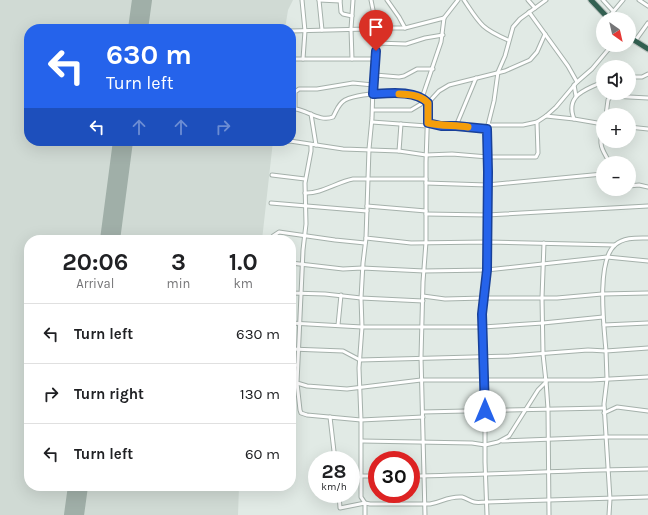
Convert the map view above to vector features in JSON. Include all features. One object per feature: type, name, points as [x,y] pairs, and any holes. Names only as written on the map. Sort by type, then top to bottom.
[{"type":"highway","points":[[591,0],[602,12]]},
{"type":"highway","points":[[636,41],[647,46]]},
{"type":"street","points":[[302,0],[305,31],[303,59]]},
{"type":"street","points":[[322,30],[319,0],[340,1],[341,12],[352,16]]},
{"type":"street","points":[[352,59],[351,29],[353,0]]},
{"type":"street","points":[[365,515],[365,503],[361,497],[362,441],[360,360],[362,326],[362,268],[366,238],[367,178],[376,59],[376,25],[371,0]]},
{"type":"street","points":[[387,0],[405,28]]},
{"type":"street","points":[[422,98],[443,35],[444,18],[458,0]]},
{"type":"street","points":[[464,0],[476,19],[487,30],[508,40]]},
{"type":"street","points":[[528,0],[535,8]]},
{"type":"street","points":[[487,515],[485,475],[485,380],[482,314],[487,270],[488,242],[487,127],[494,101],[498,72],[505,56],[511,30],[515,23],[546,0]]},
{"type":"street","points":[[603,0],[613,11],[623,0]]},
{"type":"street","points":[[639,0],[648,6]]},
{"type":"street","points":[[529,12],[568,66],[577,82]]},
{"type":"street","points":[[296,32],[367,29],[376,25],[392,28],[405,28],[444,18]]},
{"type":"street","points":[[636,40],[648,23]]},
{"type":"street","points":[[373,110],[411,110],[427,102],[446,87],[517,67],[530,60],[537,52],[545,34]]},
{"type":"street","points":[[376,43],[406,44],[424,38],[443,35]]},
{"type":"street","points":[[372,122],[487,127],[523,125],[537,122],[556,107],[574,85],[595,66],[606,52]]},
{"type":"street","points":[[296,59],[376,59]]},
{"type":"street","points":[[375,75],[399,77],[417,69],[432,69]]},
{"type":"street","points":[[636,77],[642,77],[648,74]]},
{"type":"street","points":[[456,126],[476,78]]},
{"type":"street","points":[[296,90],[317,89],[354,83],[373,85]]},
{"type":"street","points":[[574,119],[571,108],[576,96],[589,87],[596,84]]},
{"type":"street","points":[[574,85],[576,96]]},
{"type":"street","points":[[296,109],[330,118],[333,117],[336,108],[346,100],[362,95],[373,94],[406,94],[422,98],[427,102],[426,242],[421,358],[425,515]]},
{"type":"street","points":[[607,108],[608,100],[611,96],[648,98]]},
{"type":"street","points":[[311,114],[316,145]]},
{"type":"street","points":[[546,116],[596,123]]},
{"type":"street","points":[[296,142],[349,149],[399,151],[426,155],[452,154],[488,157],[536,157],[538,156],[537,122]]},
{"type":"street","points":[[399,151],[401,124]]},
{"type":"street","points":[[636,128],[648,129]]},
{"type":"street","points":[[311,145],[305,193],[305,235],[302,264],[302,294],[297,365],[298,402],[301,413],[307,415],[361,420],[423,417]]},
{"type":"street","points":[[272,175],[306,179]]},
{"type":"street","points":[[305,193],[318,191],[344,181],[367,178],[487,185],[596,175]]},
{"type":"street","points":[[636,185],[648,187]]},
{"type":"street","points":[[271,203],[366,211]]},
{"type":"street","points":[[367,206],[426,213],[487,215],[648,206]]},
{"type":"street","points":[[274,235],[279,232],[365,243]]},
{"type":"street","points":[[366,238],[411,243],[488,242],[615,245],[628,239],[648,238]]},
{"type":"street","points":[[544,243],[542,298],[543,354],[548,409],[549,515]]},
{"type":"street","points":[[609,515],[610,499],[604,413],[607,379],[602,294],[607,257],[615,245]]},
{"type":"street","points":[[296,263],[343,269],[362,268],[424,271],[487,270],[607,257],[648,261]]},
{"type":"street","points":[[296,293],[423,301]]},
{"type":"street","points":[[423,296],[445,299],[557,298],[602,294],[648,293]]},
{"type":"street","points":[[338,325],[341,296]]},
{"type":"street","points":[[296,324],[362,326],[483,327],[603,317]]},
{"type":"street","points":[[604,325],[648,323]]},
{"type":"street","points":[[298,350],[343,351],[360,360],[510,356],[588,350],[606,351],[648,348]]},
{"type":"street","points":[[297,383],[307,386],[347,389],[421,380],[546,380],[648,377]]},
{"type":"street","points":[[498,442],[509,436],[546,380]]},
{"type":"street","points":[[604,413],[617,407],[648,411]]},
{"type":"street","points":[[423,412],[604,408]]},
{"type":"street","points":[[330,417],[334,451]]},
{"type":"street","points":[[362,441],[472,443],[485,445],[498,442],[549,439],[648,437]]},
{"type":"street","points":[[420,476],[449,474],[485,475],[648,468]]},
{"type":"street","points":[[362,476],[368,476]]},
{"type":"street","points":[[340,503],[340,508],[365,503],[434,503],[444,499],[458,497],[463,497],[475,502],[648,498]]},
{"type":"shaded area","points":[[0,0],[293,0],[288,10],[286,24],[24,24],[24,146],[272,146],[263,235],[24,235],[24,491],[239,491],[238,515],[0,515]]},
{"type":"runway","points":[[139,24],[142,0]]},
{"type":"runway","points":[[111,235],[122,146]]},
{"type":"runway","points":[[74,515],[77,491]]},
{"type":"slow traffic","points":[[399,94],[409,94],[422,98],[428,103],[428,123],[441,126],[468,127]]},
{"type":"route","points":[[376,51],[373,94],[409,94],[422,98],[428,103],[428,123],[441,126],[487,129],[488,242],[486,292],[482,314],[485,411]]}]
